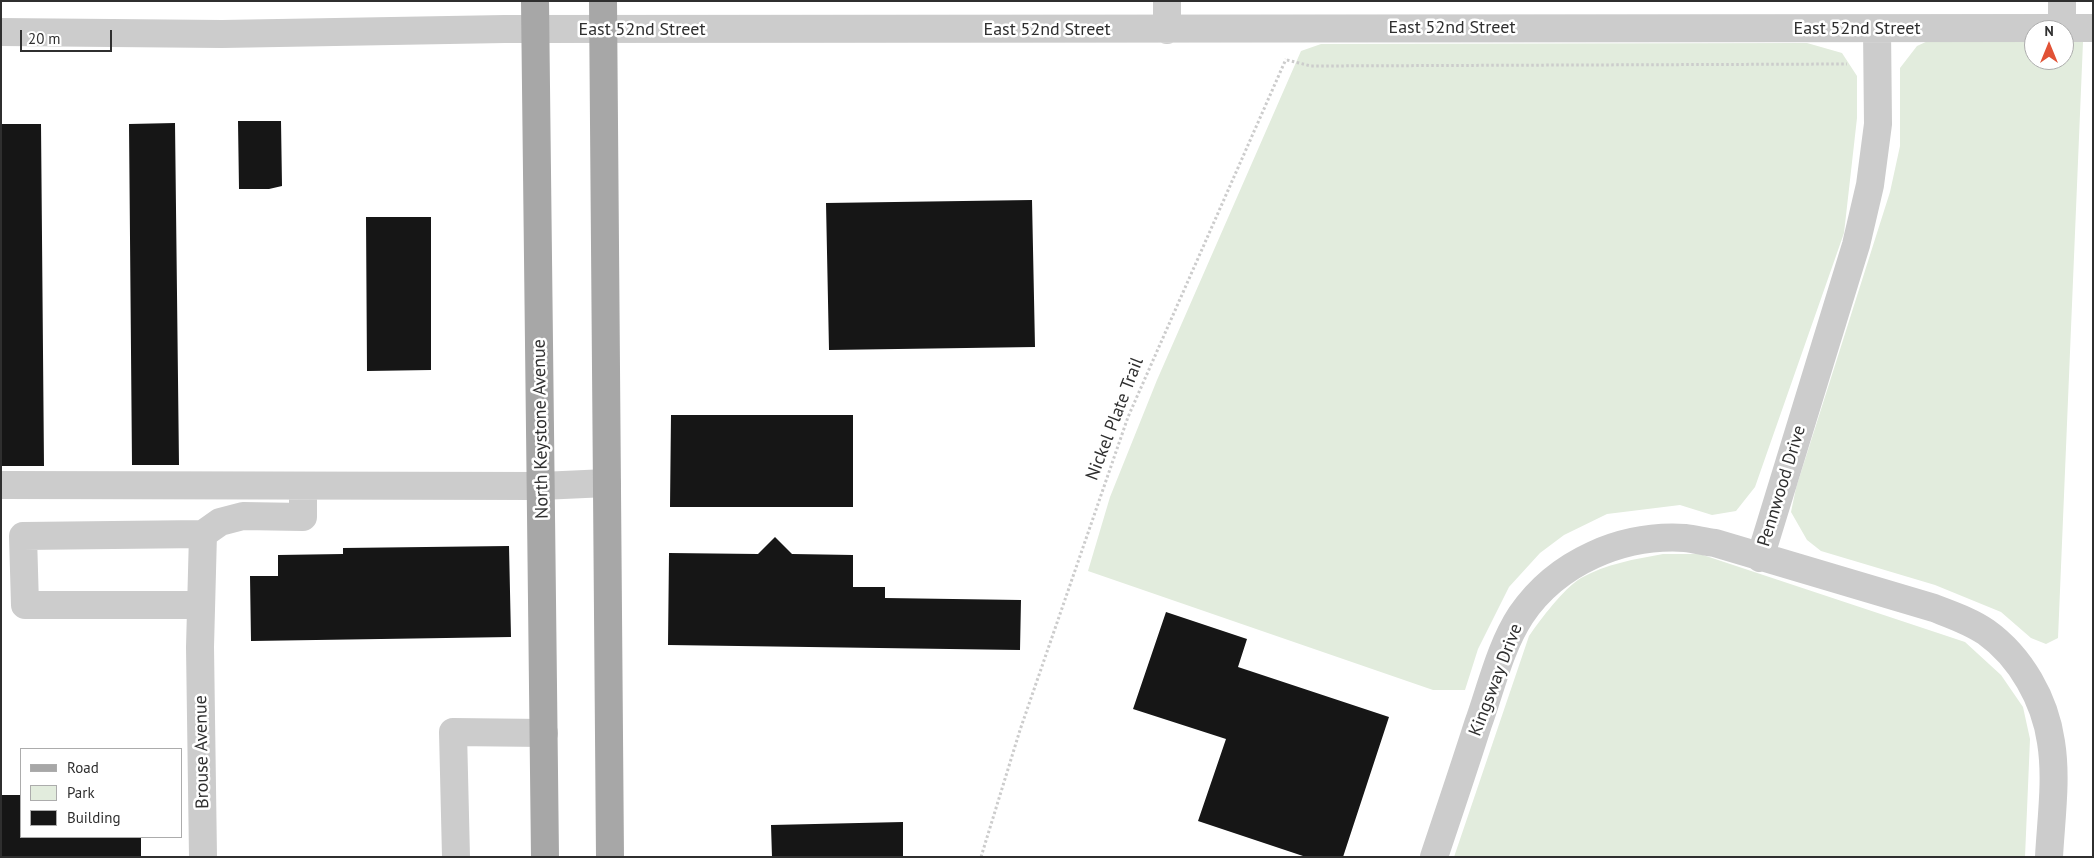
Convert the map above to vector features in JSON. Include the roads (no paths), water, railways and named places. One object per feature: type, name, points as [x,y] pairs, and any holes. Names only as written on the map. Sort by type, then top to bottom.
[{"type":"main road","name":"North Keystone Avenue","points":[[536,1],[545,857]]},
{"type":"main road","points":[[603,1],[610,857]]},
{"type":"street","points":[[1167,1],[1168,30]]},
{"type":"street","points":[[2062,1],[2062,20]]},
{"type":"street","name":"East 52nd Street","points":[[1,32],[206,32],[222,34],[536,30],[2024,28]]},
{"type":"street","name":"East 52nd Street","points":[[2074,28],[2093,28]]},
{"type":"street","name":"Pennwood Drive","points":[[1877,29],[1878,124],[1864,215],[1760,558],[1961,618],[1986,632],[1997,641],[2026,674],[2040,700],[2049,728],[2053,758],[2049,857]]},
{"type":"street","points":[[1,485],[303,486],[392,478],[541,486],[607,484]]},
{"type":"street","points":[[201,605],[25,605],[23,536],[203,534],[220,522],[242,516],[303,517],[303,486]]},
{"type":"street","name":"Brouse Avenue","points":[[203,534],[200,647],[203,857]]},
{"type":"street","name":"Kingsway Drive","points":[[1434,857],[1502,655],[1521,616],[1539,593],[1573,565],[1599,552],[1627,542],[1656,538],[1686,538],[1715,543],[1760,558]]},
{"type":"street","points":[[456,857],[453,732],[544,733]]}]
